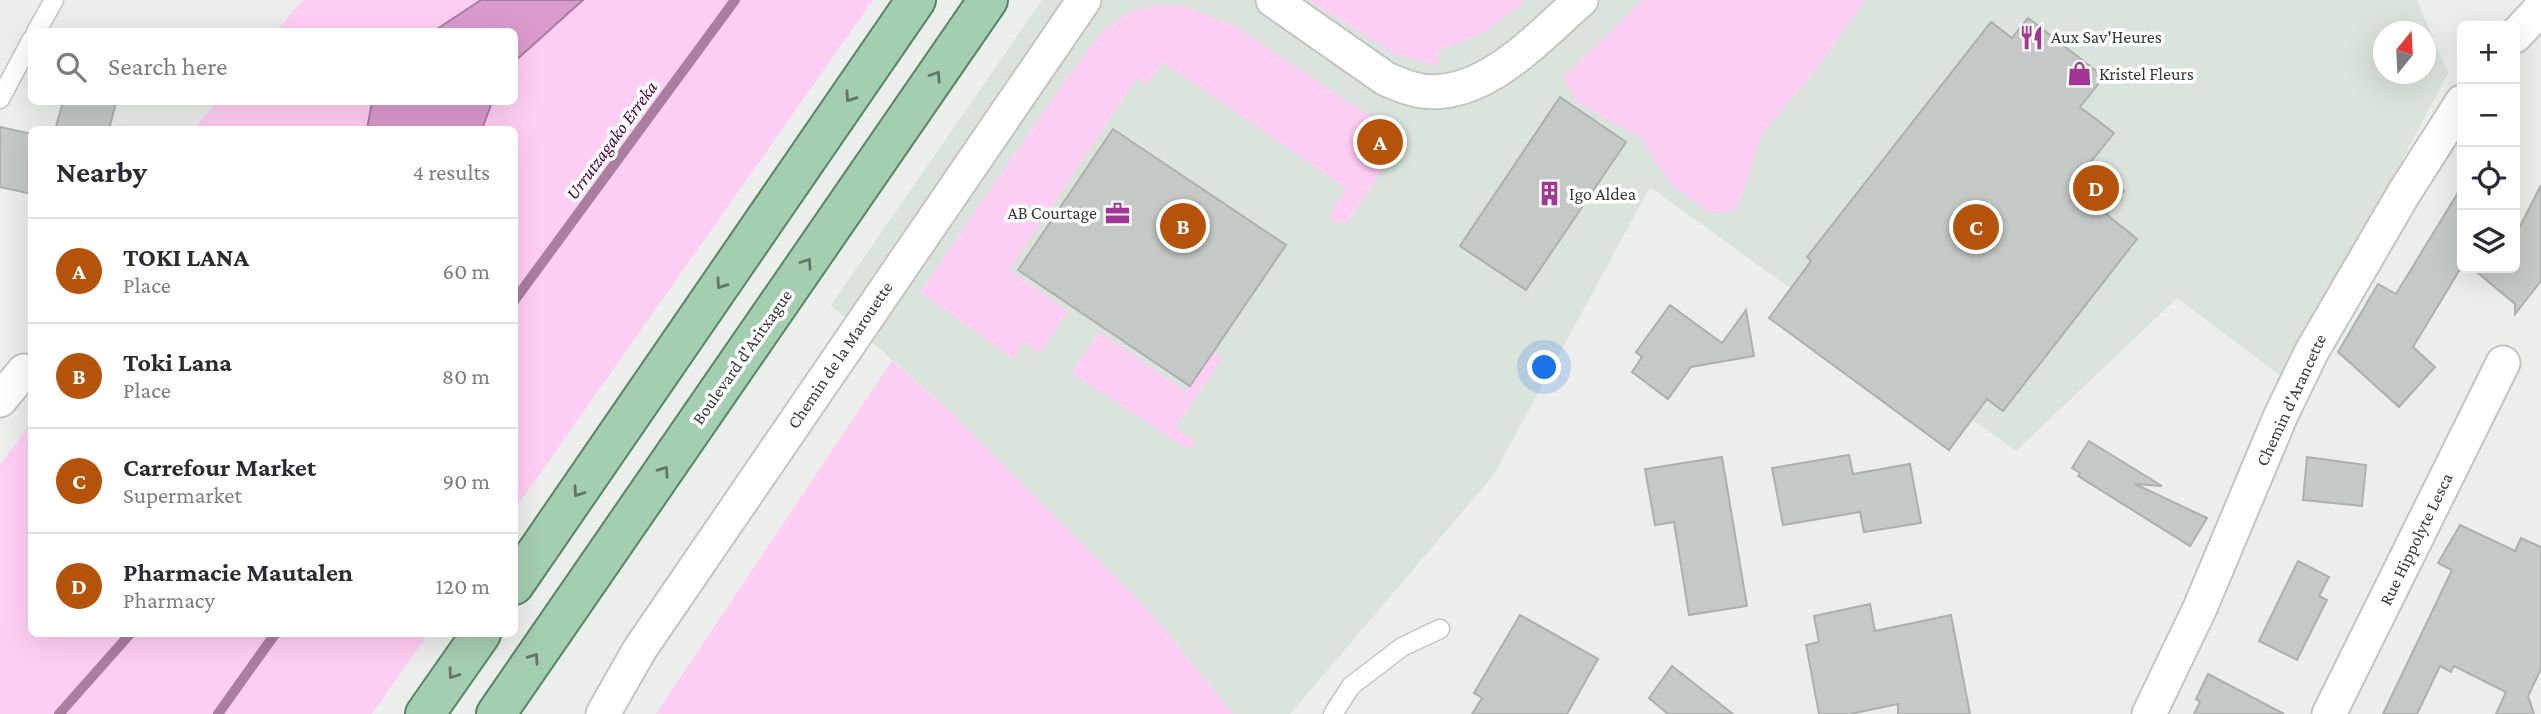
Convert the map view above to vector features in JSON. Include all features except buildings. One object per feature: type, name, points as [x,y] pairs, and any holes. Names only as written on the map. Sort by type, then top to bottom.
[{"type":"main road","points":[[518,578],[916,0]]},
{"type":"main road","name":"Boulevard d'Aritxague","points":[[496,714],[988,0]]},
{"type":"main road","points":[[425,714],[479,637]]},
{"type":"street","name":"Chemin de la Marouette","points":[[603,714],[640,649],[1084,0]]},
{"type":"street","points":[[1273,0],[1386,79],[1423,91],[1440,91],[1481,81],[1499,70],[1581,0]]},
{"type":"street","points":[[2520,31],[2541,8]]},
{"type":"street","name":"Chemin d'Arancette","points":[[2149,714],[2200,608],[2281,415],[2312,351],[2404,193],[2457,110]]},
{"type":"street","name":"Rue Hippolyte Lesca","points":[[2329,714],[2503,363]]},
{"type":"street","points":[[0,400],[24,371]]},
{"type":"lane","points":[[38,28],[54,0]]},
{"type":"lane","points":[[0,99],[28,46]]},
{"type":"lane","points":[[1333,714],[1351,686],[1402,647],[1440,629]]},
{"type":"shaded area","points":[[303,0],[873,0],[518,505],[518,126],[196,126],[214,105],[518,105],[518,28],[279,28]]},
{"type":"shaded area","points":[[481,0],[583,0],[518,58],[518,28],[439,28]]},
{"type":"shaded area","points":[[1042,0],[2417,0],[2426,21],[2373,21],[2373,84],[2436,84],[2436,45],[2448,73],[2286,380],[2177,298],[2016,451],[1650,187],[1493,476],[1290,714],[1233,714],[1149,611],[949,411],[831,305]]},
{"type":"shaded area","points":[[1308,0],[1526,0],[1485,32],[1438,51],[1439,66],[1397,55]]},
{"type":"shaded area","points":[[1643,0],[1865,0],[1815,70],[1761,135],[1747,181],[1734,211],[1710,213],[1672,185],[1640,137],[1577,102],[1563,78]]},
{"type":"shaded area","points":[[1160,5],[1184,6],[1234,26],[1383,125],[1370,146],[1380,152],[1385,165],[1348,221],[1338,223],[1330,218],[1346,188],[1163,62],[1147,84],[1137,78],[1009,270],[1068,311],[1040,353],[1024,342],[1014,359],[920,292],[1103,30],[1129,12]]},
{"type":"shaded area","points":[[371,105],[491,105],[483,126],[368,126]]},
{"type":"shaded area","points":[[1099,332],[1186,392],[1214,352],[1223,357],[1175,428],[1195,441],[1191,447],[1185,447],[1072,373]]},
{"type":"shaded area","points":[[892,361],[949,411],[1149,611],[1233,714],[656,714]]},
{"type":"shaded area","points":[[28,427],[28,637],[426,637],[372,714],[0,714],[0,465]]},
{"type":"waterway","name":"Urrutzagako Erreka","points":[[518,296],[735,0]]},
{"type":"waterway","points":[[59,714],[127,637]]},
{"type":"waterway","name":"Urrutzagako Erreka","points":[[218,714],[273,637]]},
{"type":"place","name":"Aux Sav'Heures","points":[[2031,37]]},
{"type":"place","name":"Kristel Fleurs","points":[[2079,74]]},
{"type":"place","name":"TOKI LANA","points":[[1380,142]]},
{"type":"place","name":"Pharmacie Mautalen","points":[[2096,188]]},
{"type":"place","name":"Igo Aldea","points":[[1549,194]]},
{"type":"place","name":"AB Courtage","points":[[1117,213]]},
{"type":"place","name":"Toki Lana","points":[[1183,226]]},
{"type":"place","name":"Carrefour Market","points":[[1976,227]]}]
